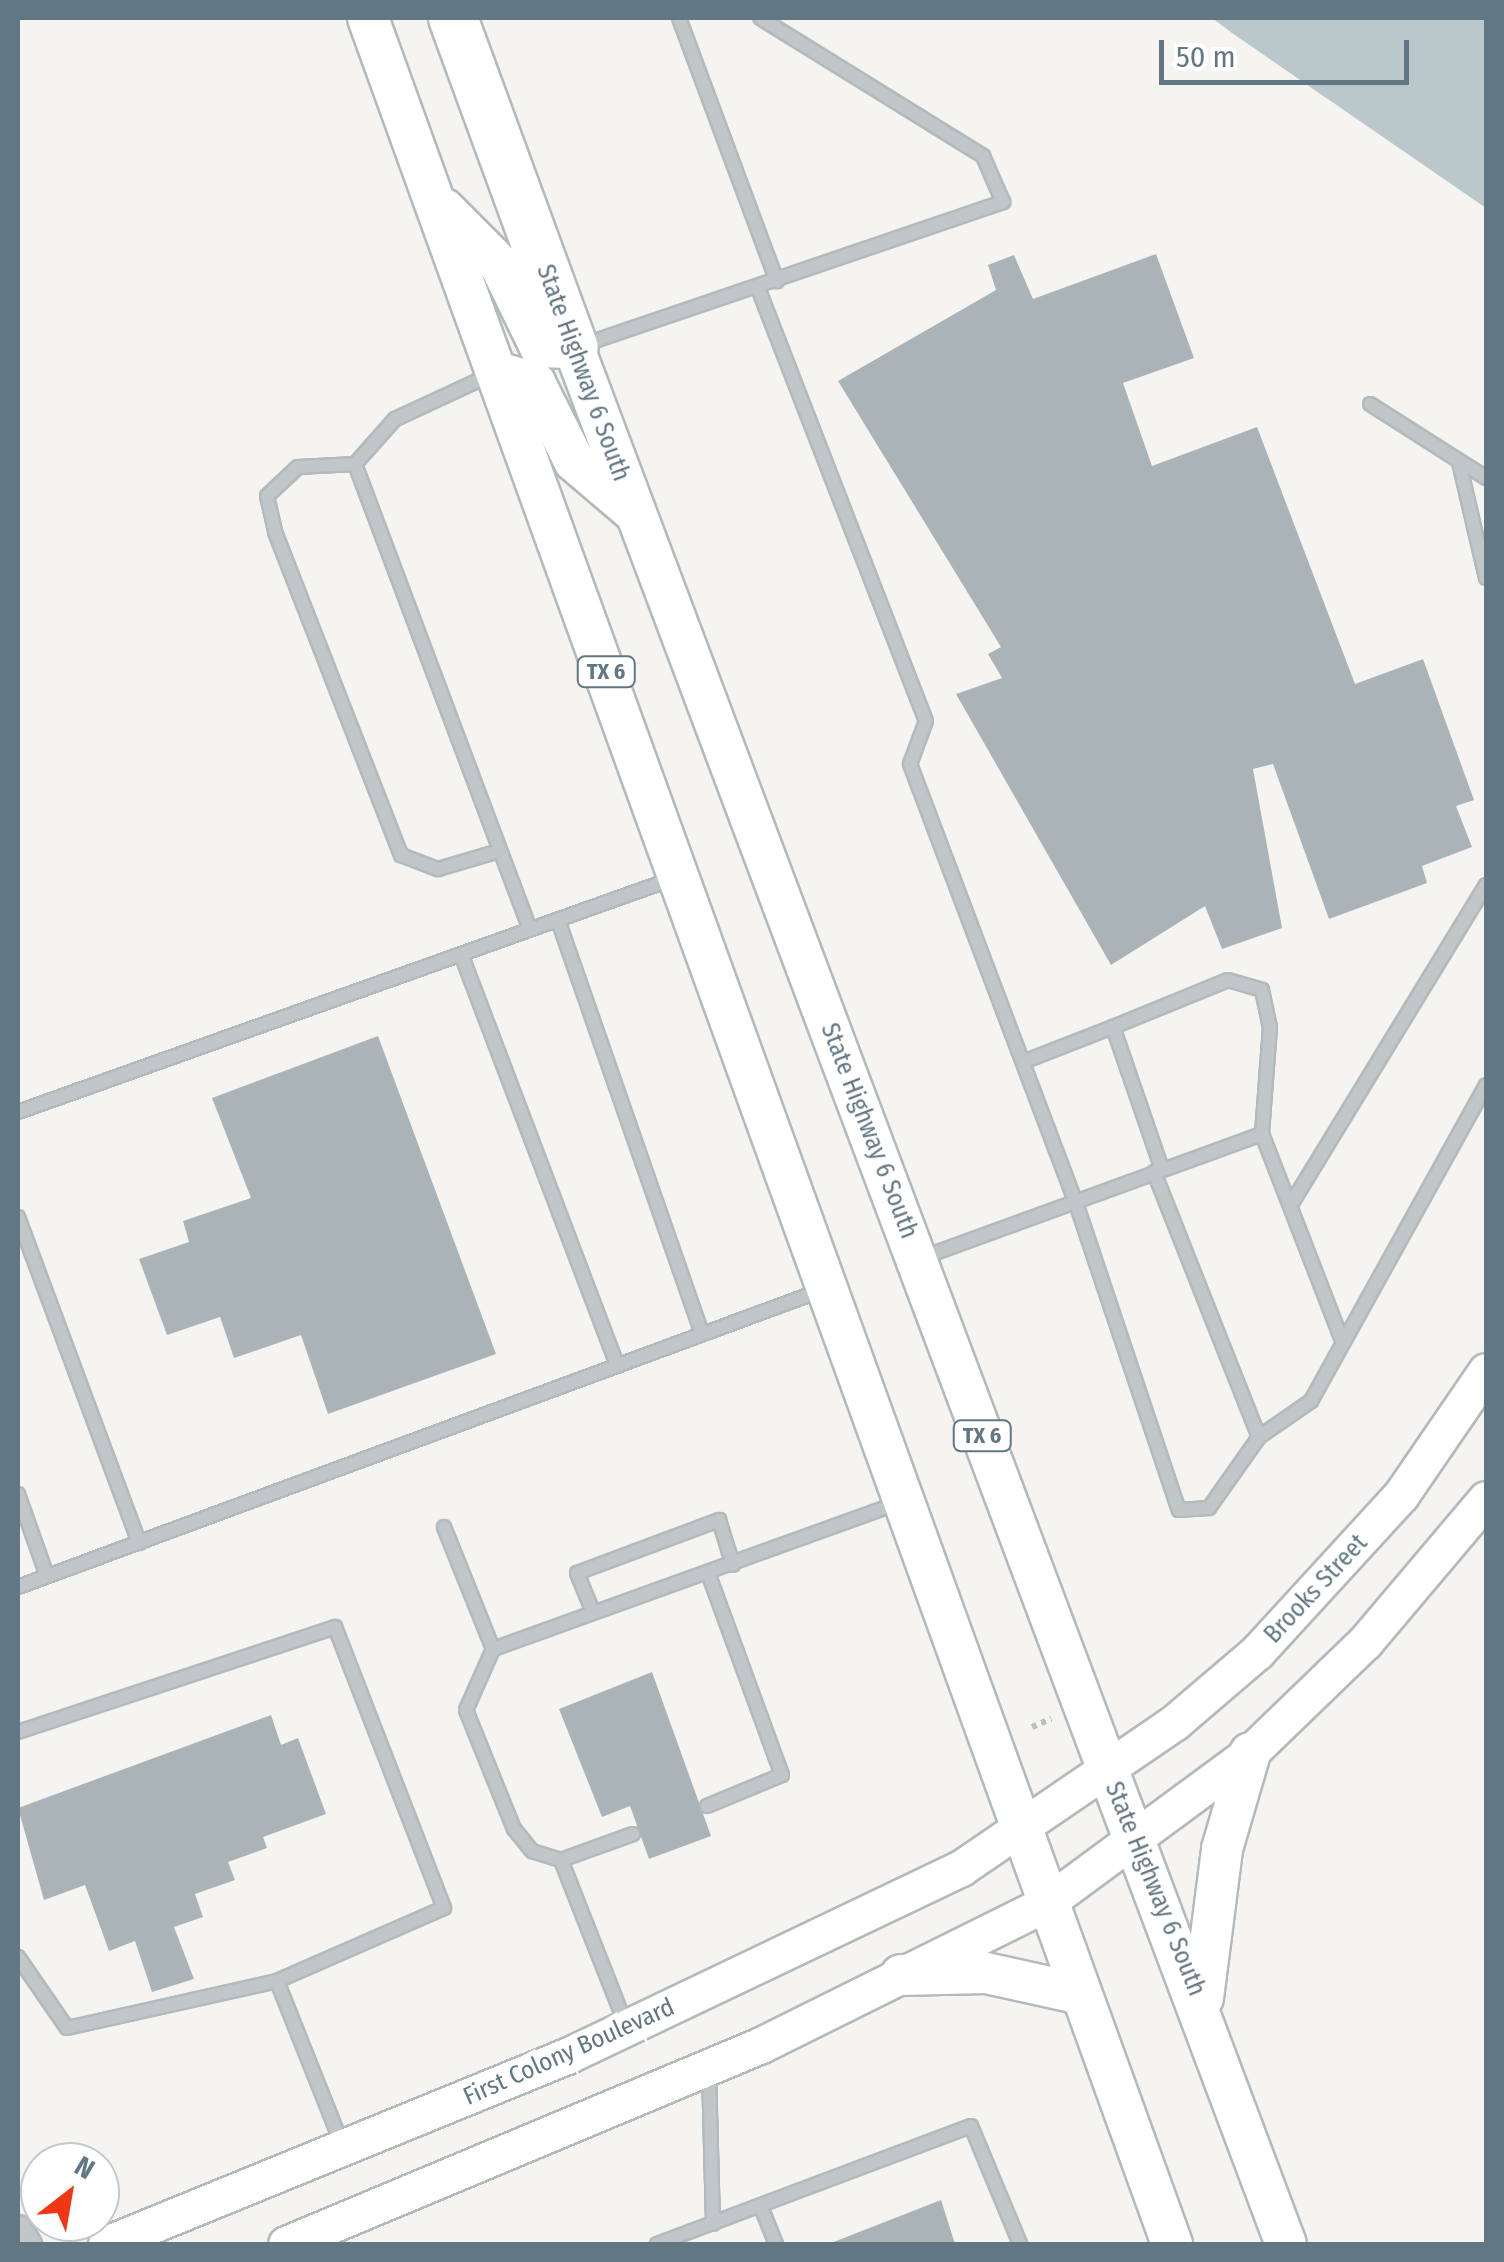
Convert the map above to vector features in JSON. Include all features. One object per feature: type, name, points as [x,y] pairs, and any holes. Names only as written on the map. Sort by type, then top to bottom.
[{"type":"highway","name":"State Highway 6 South","points":[[453,18],[574,348]]},
{"type":"main road","name":"TX 6","points":[[368,18],[679,876],[822,1290],[1172,2244]]},
{"type":"main road","points":[[434,199],[500,265],[540,347],[574,348]]},
{"type":"main road","name":"State Highway 6 South","points":[[574,348],[1107,1769],[1202,2007],[1286,2244]]},
{"type":"main road","points":[[497,372],[535,383],[574,462],[634,512]]},
{"type":"main road","name":"Brooks Street","points":[[1018,1830],[1224,1682],[1332,1574],[1446,1436],[1486,1371]]},
{"type":"main road","points":[[286,2244],[708,2066],[1045,1904],[1137,1841],[1250,1753],[1366,1642],[1486,1498]]},
{"type":"main road","points":[[1202,2007],[1222,1849],[1250,1753]]},
{"type":"main road","name":"First Colony Boulevard","points":[[106,2244],[344,2149],[626,2028],[961,1868],[1018,1830]]},
{"type":"main road","points":[[901,1975],[986,1972],[1077,1992]]},
{"type":"street","points":[[18,2228],[28,2244]]},
{"type":"lane","points":[[680,18],[777,281]]},
{"type":"lane","points":[[574,348],[1004,202],[983,156],[760,18]]},
{"type":"lane","points":[[758,288],[926,720],[910,764],[1075,1200],[1179,1510],[1209,1508],[1260,1437],[1311,1401],[1486,1085]]},
{"type":"lane","points":[[497,372],[395,419],[356,464],[298,467],[267,496],[275,532],[402,856],[438,869],[499,851]]},
{"type":"lane","points":[[1370,404],[1486,478]]},
{"type":"lane","points":[[1459,462],[1486,578]]},
{"type":"lane","points":[[356,464],[530,929]]},
{"type":"lane","points":[[18,1112],[679,876]]},
{"type":"lane","points":[[1290,1206],[1486,885]]},
{"type":"lane","points":[[558,920],[702,1333]]},
{"type":"lane","points":[[461,954],[618,1364]]},
{"type":"lane","points":[[1022,1062],[1228,980],[1262,990],[1270,1027],[1262,1134],[1343,1343]]},
{"type":"lane","points":[[1112,1027],[1158,1170],[1260,1437]]},
{"type":"lane","points":[[918,1259],[1262,1134]]},
{"type":"lane","points":[[18,1217],[139,1542]]},
{"type":"lane","points":[[18,1588],[822,1290]]},
{"type":"lane","points":[[18,1494],[47,1576]]},
{"type":"lane","points":[[632,1834],[561,1860],[532,1851],[514,1829],[466,1710],[494,1649],[734,1566],[899,1503]]},
{"type":"lane","points":[[593,1612],[577,1573],[719,1520],[734,1566]]},
{"type":"lane","points":[[444,1528],[494,1649]]},
{"type":"lane","points":[[706,1806],[782,1775],[709,1574]]},
{"type":"lane","points":[[18,1732],[335,1627],[444,1908],[277,1981],[67,2028],[18,1956]]},
{"type":"lane","points":[[561,1860],[626,2028]]},
{"type":"lane","points":[[277,1981],[344,2149]]},
{"type":"lane","points":[[708,2066],[714,2224]]},
{"type":"lane","points":[[664,2243],[971,2126],[1020,2244]]},
{"type":"lane","points":[[761,2207],[776,2244]]},
{"type":"path","points":[[1032,1727],[1051,1718]]},
{"type":"shaded area","points":[[1212,18],[1486,18],[1486,208],[1232,33]]},
{"type":"building","points":[[1156,254],[1194,358],[1123,383],[1152,466],[1257,427],[1355,684],[1423,659],[1474,800],[1456,806],[1472,847],[1422,866],[1427,883],[1329,919],[1273,764],[1253,769],[1282,928],[1222,949],[1205,906],[1111,965],[956,694],[1002,678],[988,654],[1001,647],[838,381],[996,290],[988,265],[1014,255],[1033,299]]},
{"type":"building","points":[[378,1036],[496,1354],[328,1414],[301,1335],[234,1358],[220,1317],[167,1335],[139,1259],[189,1242],[183,1221],[251,1198],[212,1098]]},
{"type":"building","points":[[652,1672],[711,1836],[649,1859],[630,1806],[602,1817],[559,1709]]},
{"type":"building","points":[[271,1715],[281,1745],[298,1738],[326,1814],[263,1837],[267,1848],[228,1862],[235,1880],[195,1894],[203,1917],[174,1927],[194,1979],[152,1992],[135,1941],[109,1951],[85,1885],[44,1900],[18,1808]]},
{"type":"building","points":[[941,2200],[955,2244],[831,2244],[831,2243]]}]
